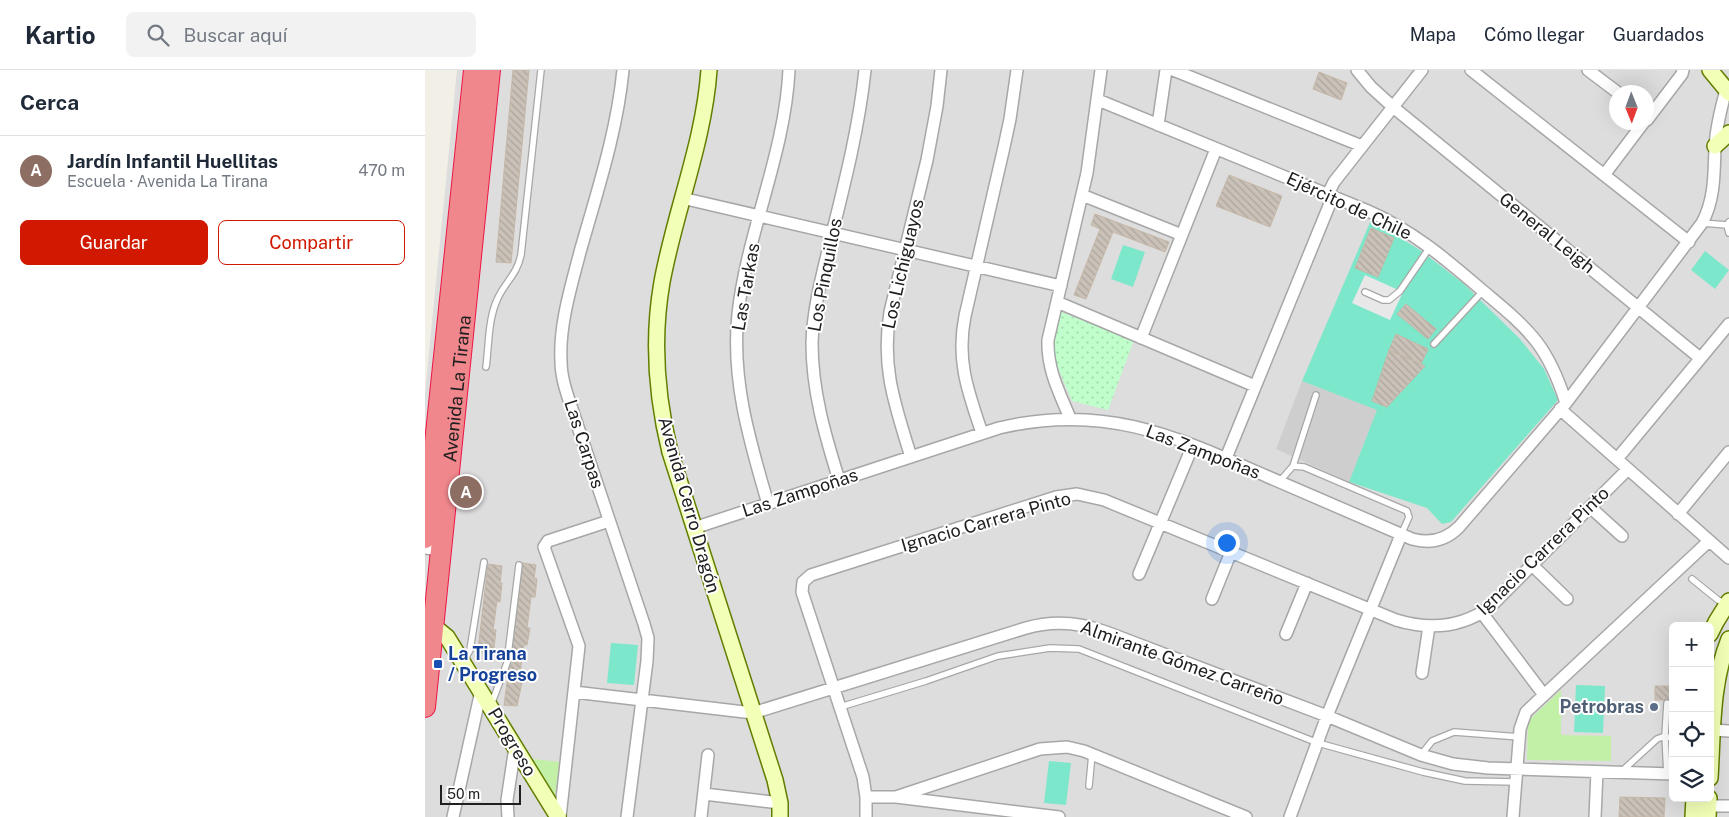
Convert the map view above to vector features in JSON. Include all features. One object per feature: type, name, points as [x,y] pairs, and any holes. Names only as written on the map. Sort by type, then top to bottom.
[{"type":"highway","name":"Avenida La Tirana","points":[[425,707],[430,545],[474,70]]},
{"type":"highway","name":"Avenida La Tirana","points":[[430,545],[491,70]]},
{"type":"street","name":"Las Carpas","points":[[623,70],[615,127],[570,293],[562,334],[560,359],[563,380],[648,638],[627,817]]},
{"type":"street","name":"Avenida Cerro Dragón","points":[[709,70],[703,111],[662,282],[657,324],[656,360],[659,397],[666,434],[694,528],[775,780],[780,810]]},
{"type":"street","name":"Las Tarkas","points":[[768,504],[745,426],[739,390],[736,353],[740,298],[784,114],[789,70]]},
{"type":"street","name":"Los Pinquillos","points":[[839,480],[815,395],[812,358],[815,308],[859,122],[865,70]]},
{"type":"street","name":"Los Lichiguayos","points":[[911,456],[893,397],[887,354],[890,312],[933,133],[941,70]]},
{"type":"street","points":[[982,433],[965,382],[961,353],[962,328],[1010,119],[1017,70]]},
{"type":"street","points":[[1070,418],[1054,381],[1049,364],[1049,340],[1082,195],[1098,100],[1101,70]]},
{"type":"street","points":[[1158,125],[1166,70]]},
{"type":"street","points":[[1173,70],[1362,146]]},
{"type":"street","name":"General Leigh","points":[[1357,70],[1371,87],[1393,107],[1700,358]]},
{"type":"street","points":[[1226,458],[1331,195],[1334,182],[1422,70]]},
{"type":"street","points":[[1471,70],[1689,242]]},
{"type":"street","points":[[1588,70],[1609,86]]},
{"type":"street","points":[[1654,110],[1682,74],[1683,70]]},
{"type":"street","points":[[1710,70],[1728,88]]},
{"type":"street","name":"Las Zampoñas","points":[[694,528],[982,433],[1025,422],[1070,418],[1133,426],[1169,436],[1226,458],[1401,535],[1418,541],[1432,542],[1446,537],[1453,532],[1563,406],[1703,223],[1713,194],[1715,146],[1719,118],[1728,88]]},
{"type":"street","name":"Ejército de Chile","points":[[1098,100],[1331,195],[1394,223],[1430,247],[1513,317],[1536,341],[1546,355],[1556,376],[1563,406],[1617,459],[1729,558]]},
{"type":"street","points":[[1604,175],[1639,130]]},
{"type":"street","points":[[1715,146],[1729,133]]},
{"type":"street","points":[[1141,338],[1216,149]]},
{"type":"street","points":[[1082,195],[1182,236]]},
{"type":"street","points":[[682,198],[1061,286]]},
{"type":"street","points":[[1057,302],[1255,386]]},
{"type":"street","points":[[1617,459],[1729,324]]},
{"type":"street","points":[[1139,574],[1193,445]]},
{"type":"street","points":[[1678,514],[1729,452]]},
{"type":"street","name":"Ignacio Carrera Pinto","points":[[833,688],[802,592],[803,582],[811,575],[1066,495],[1077,494],[1095,497],[1407,623],[1429,626],[1456,624],[1482,613],[1490,607],[1628,469]]},
{"type":"street","points":[[1590,507],[1622,536]]},
{"type":"street","points":[[559,817],[579,646],[544,547],[548,541],[609,521]]},
{"type":"street","points":[[1290,817],[1327,716],[1401,535]]},
{"type":"street","points":[[1513,817],[1523,717],[1544,695],[1709,541]]},
{"type":"street","points":[[1212,599],[1231,552]]},
{"type":"street","points":[[1532,565],[1567,599]]},
{"type":"street","points":[[1286,634],[1307,583]]},
{"type":"street","points":[[1714,627],[1728,603]]},
{"type":"street","points":[[1482,613],[1544,695]]},
{"type":"street","name":"Almirante Gómez Carreño","points":[[574,692],[753,713],[1025,628],[1047,623],[1070,623],[1100,630],[1327,716],[1421,755],[1453,764],[1471,767],[1669,774]]},
{"type":"street","name":"Progreso","points":[[429,626],[443,633],[463,662],[559,817]]},
{"type":"street","points":[[1422,673],[1429,626]]},
{"type":"street","points":[[1713,712],[1715,690],[1721,661],[1729,638]]},
{"type":"street","points":[[833,688],[863,777],[867,797],[866,817]]},
{"type":"street","points":[[453,817],[481,691]]},
{"type":"street","points":[[1714,730],[1729,730]]},
{"type":"street","points":[[508,817],[507,800],[515,747]]},
{"type":"street","points":[[896,797],[1040,749],[1067,747],[1092,754],[1246,817]]},
{"type":"street","points":[[701,817],[708,755]]},
{"type":"street","points":[[1595,817],[1597,772]]},
{"type":"street","points":[[704,794],[780,810]]},
{"type":"street","points":[[867,797],[896,797],[1059,817]]},
{"type":"street","points":[[1693,817],[1694,802]]},
{"type":"street","points":[[1709,807],[1729,806]]},
{"type":"lane","points":[[486,367],[495,306],[502,291],[516,272],[521,256],[541,70]]},
{"type":"lane","points":[[1703,223],[1728,223],[1729,233]]},
{"type":"lane","points":[[1365,292],[1383,300],[1389,300],[1400,291],[1430,247]]},
{"type":"lane","points":[[1434,344],[1483,291]]},
{"type":"lane","points":[[1279,482],[1293,466],[1316,395]]},
{"type":"lane","points":[[1293,466],[1304,467],[1407,511],[1409,517],[1401,535]]},
{"type":"lane","points":[[463,662],[470,650],[484,562]]},
{"type":"lane","points":[[490,706],[507,662],[519,566]]},
{"type":"lane","points":[[1692,579],[1718,600],[1728,603]]},
{"type":"lane","points":[[840,707],[925,681],[997,656],[1050,648],[1079,649],[1317,743],[1423,772],[1465,781],[1516,782]]},
{"type":"lane","points":[[1667,703],[1665,736],[1669,766]]},
{"type":"lane","points":[[1421,755],[1432,741],[1454,732],[1520,737]]},
{"type":"lane","points":[[1621,772],[1657,740],[1665,736],[1669,738]]},
{"type":"lane","points":[[1089,786],[1092,754]]},
{"type":"shaded area","points":[[457,70],[1729,70],[1729,817],[425,817],[425,393]]},
{"type":"shaded area","points":[[1365,275],[1403,292],[1390,320],[1352,303]]},
{"type":"shaded area","points":[[1302,381],[1378,410],[1349,482],[1276,449]]},
{"type":"green space","points":[[1371,220],[1420,250],[1464,284],[1520,339],[1544,369],[1558,400],[1451,522],[1442,524],[1427,508],[1349,482],[1377,410],[1302,381]]},
{"type":"green space","points":[[1123,245],[1145,252],[1133,287],[1111,279]]},
{"type":"green space","points":[[1705,251],[1729,270],[1715,289],[1691,270]]},
{"type":"green space","points":[[1061,312],[1134,340],[1108,410],[1072,401],[1055,361],[1055,334]]},
{"type":"green space","points":[[611,643],[638,645],[634,685],[607,683]]},
{"type":"green space","points":[[1576,685],[1605,686],[1603,733],[1574,732]]},
{"type":"green space","points":[[1561,690],[1561,735],[1611,736],[1611,761],[1527,760],[1528,721]]},
{"type":"green space","points":[[532,759],[560,762],[555,796]]},
{"type":"green space","points":[[1049,761],[1071,763],[1066,805],[1044,803]]},
{"type":"building","points":[[513,70],[529,70],[511,263],[496,262]]},
{"type":"building","points":[[1319,72],[1347,83],[1341,100],[1313,89]]},
{"type":"building","points":[[1229,175],[1282,196],[1270,227],[1216,206]]},
{"type":"building","points":[[1095,214],[1169,242],[1165,252],[1113,232],[1086,299],[1074,295],[1100,229],[1091,225]]},
{"type":"building","points":[[1371,228],[1394,238],[1378,277],[1355,268]]},
{"type":"building","points":[[1406,304],[1436,329],[1428,339],[1397,314]]},
{"type":"building","points":[[1396,334],[1428,349],[1421,364],[1389,350]]},
{"type":"building","points":[[1389,350],[1425,366],[1387,407],[1372,401]]},
{"type":"building","points":[[523,563],[536,565],[534,578],[537,579],[535,597],[531,597],[527,628],[530,628],[527,645],[524,645],[520,673],[524,673],[517,706],[504,705]]},
{"type":"building","points":[[488,564],[502,566],[500,602],[497,601],[493,630],[496,630],[494,648],[490,648],[489,660],[477,658]]},
{"type":"building","points":[[1655,686],[1669,686],[1669,700],[1655,700]]},
{"type":"building","points":[[1620,797],[1665,798],[1664,817],[1619,817]]},
{"type":"place","name":"Jardín Infantil Huellitas","points":[[466,492]]},
{"type":"place","name":"La Tirana / Progreso","points":[[438,664]]},
{"type":"place","name":"Petrobras","points":[[1654,707]]}]
